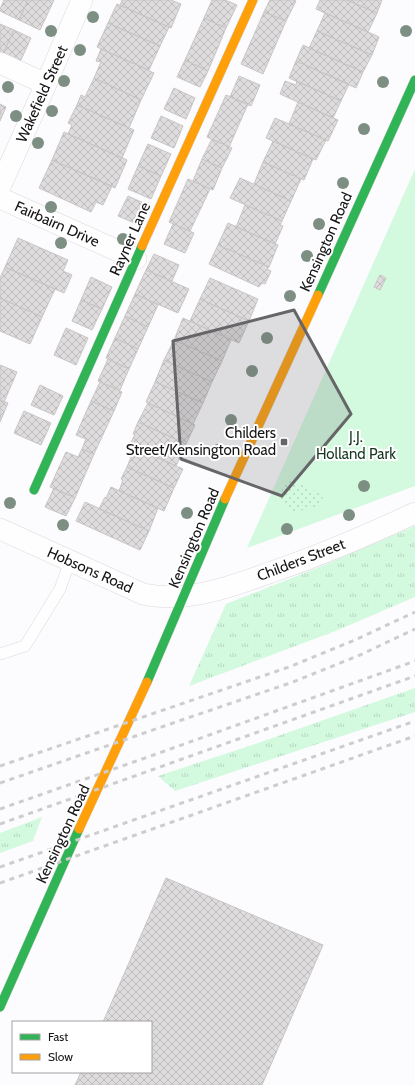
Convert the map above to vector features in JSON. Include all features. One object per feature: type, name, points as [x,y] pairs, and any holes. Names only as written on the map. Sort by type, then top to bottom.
[{"type":"street","name":"Wakefield Street","points":[[0,187],[82,0]]},
{"type":"street","name":"Rayner Lane","points":[[34,490],[136,258],[253,0]]},
{"type":"street","points":[[0,63],[46,84]]},
{"type":"street","name":"Kensington Road","points":[[0,1007],[65,860],[127,726],[230,488],[415,80]]},
{"type":"street","name":"Fairbairn Drive","points":[[0,198],[136,258]]},
{"type":"street","name":"Childers Street","points":[[184,596],[230,587],[289,566],[415,513]]},
{"type":"street","name":"Hobsons Road","points":[[0,529],[143,594],[166,597],[184,596]]},
{"type":"lane","points":[[0,654],[25,646],[60,589],[70,561]]},
{"type":"highlighted area","points":[[294,310],[351,414],[282,496],[181,459],[173,341]]},
{"type":"green space","name":"J.J. Holland Park","points":[[415,169],[415,486],[247,548]]},
{"type":"green space","points":[[292,481],[325,495],[317,507],[294,512],[286,509],[278,500],[285,482]]},
{"type":"green space","points":[[415,526],[415,597],[338,630],[189,686],[226,604],[327,564]]},
{"type":"green space","points":[[415,688],[415,712],[175,791],[158,776],[258,743]]},
{"type":"green space","points":[[42,817],[33,841],[0,853],[0,833]]},
{"type":"building","points":[[4,0],[28,0],[19,20],[0,11]]},
{"type":"building","points":[[28,0],[54,0],[40,30],[19,20]]},
{"type":"building","points":[[121,0],[171,0],[181,4],[171,28],[120,5]]},
{"type":"building","points":[[212,0],[225,0],[237,5],[226,28],[204,18]]},
{"type":"building","points":[[270,0],[296,1],[286,21],[264,12]]},
{"type":"building","points":[[320,0],[347,0],[377,13],[368,32],[316,9]]},
{"type":"building","points":[[347,0],[382,0],[377,13]]},
{"type":"building","points":[[117,4],[169,27],[160,46],[108,23]]},
{"type":"building","points":[[264,12],[286,21],[263,74],[241,64]]},
{"type":"building","points":[[325,13],[379,37],[372,55],[317,31]]},
{"type":"building","points":[[204,18],[226,28],[208,71],[185,60]]},
{"type":"building","points":[[108,23],[160,46],[149,70],[97,47]]},
{"type":"building","points":[[0,24],[14,30],[3,54],[0,53]]},
{"type":"building","points":[[14,30],[31,38],[20,62],[3,54]]},
{"type":"building","points":[[317,31],[372,55],[363,72],[309,48]]},
{"type":"building","points":[[303,45],[363,72],[356,88],[296,61]]},
{"type":"building","points":[[101,49],[154,73],[141,100],[94,78],[101,62],[96,61]]},
{"type":"building","points":[[185,60],[208,71],[200,87],[177,77]]},
{"type":"building","points":[[296,61],[349,84],[341,101],[289,78]]},
{"type":"building","points":[[239,76],[260,85],[251,106],[230,97]]},
{"type":"building","points":[[94,78],[141,100],[129,128],[77,105],[81,95],[85,97]]},
{"type":"building","points":[[285,81],[296,85],[297,81],[341,101],[333,118],[280,94]]},
{"type":"building","points":[[174,88],[195,98],[186,119],[164,109]]},
{"type":"building","points":[[226,95],[248,104],[229,147],[207,137]]},
{"type":"building","points":[[298,102],[338,120],[328,141],[289,124]]},
{"type":"building","points":[[0,104],[6,107],[0,121]]},
{"type":"building","points":[[77,105],[134,130],[122,158],[68,134],[72,125],[68,123]]},
{"type":"building","points":[[161,116],[183,126],[174,148],[151,138]]},
{"type":"building","points":[[275,118],[326,140],[316,160],[266,138]]},
{"type":"building","points":[[64,132],[127,160],[115,188],[52,160]]},
{"type":"building","points":[[212,139],[232,148],[222,168],[202,159]]},
{"type":"building","points":[[273,141],[313,159],[304,180],[263,162]]},
{"type":"building","points":[[148,144],[171,154],[161,176],[138,166]]},
{"type":"building","points":[[202,159],[222,168],[213,190],[193,181]]},
{"type":"building","points":[[52,160],[112,186],[103,205],[96,202],[91,212],[39,188]]},
{"type":"building","points":[[263,162],[301,179],[291,201],[254,184]]},
{"type":"building","points":[[138,166],[161,176],[151,199],[128,189]]},
{"type":"building","points":[[240,178],[291,201],[282,221],[230,198]]},
{"type":"building","points":[[188,179],[210,189],[190,231],[169,222]]},
{"type":"building","points":[[128,196],[148,205],[139,225],[118,216]]},
{"type":"building","points":[[245,205],[282,221],[280,225],[283,226],[275,244],[236,227]]},
{"type":"building","points":[[228,223],[278,245],[269,267],[218,245]]},
{"type":"building","points":[[173,224],[194,233],[185,253],[164,244]]},
{"type":"building","points":[[18,238],[68,260],[63,271],[72,275],[64,293],[5,267]]},
{"type":"building","points":[[218,245],[269,267],[267,269],[271,271],[265,284],[262,283],[259,287],[209,264]]},
{"type":"building","points":[[154,254],[179,265],[172,281],[146,270]]},
{"type":"building","points":[[5,267],[55,289],[42,317],[0,298],[0,278]]},
{"type":"building","points":[[146,270],[189,289],[178,313],[135,294]]},
{"type":"building","points":[[380,275],[386,278],[380,290],[374,287]]},
{"type":"building","points":[[91,277],[112,287],[102,309],[81,300]]},
{"type":"building","points":[[210,278],[258,299],[249,321],[200,299]]},
{"type":"building","points":[[135,294],[158,305],[148,327],[125,316]]},
{"type":"building","points":[[0,298],[42,317],[30,344],[0,331]]},
{"type":"building","points":[[200,299],[249,321],[239,343],[190,321]]},
{"type":"building","points":[[81,300],[102,309],[92,330],[72,321]]},
{"type":"building","points":[[125,316],[148,327],[138,349],[115,338]]},
{"type":"building","points":[[183,318],[231,340],[222,361],[174,340]]},
{"type":"building","points":[[66,328],[88,338],[76,365],[54,355]]},
{"type":"building","points":[[115,338],[138,349],[129,369],[106,358]]},
{"type":"building","points":[[174,340],[222,361],[212,382],[164,360]]},
{"type":"building","points":[[108,359],[129,369],[120,390],[98,381]]},
{"type":"building","points":[[164,360],[212,382],[203,403],[155,382]]},
{"type":"building","points":[[0,365],[17,372],[4,402],[0,400]]},
{"type":"building","points":[[100,382],[122,392],[114,411],[91,401]]},
{"type":"building","points":[[155,382],[203,403],[193,424],[146,402]]},
{"type":"building","points":[[40,385],[63,396],[54,415],[31,405]]},
{"type":"building","points":[[0,400],[8,403],[0,422]]},
{"type":"building","points":[[91,401],[114,411],[94,454],[82,449],[86,439],[76,435]]},
{"type":"building","points":[[148,403],[195,425],[186,444],[138,422]]},
{"type":"building","points":[[24,411],[51,423],[41,445],[14,433]]},
{"type":"building","points":[[138,422],[186,444],[176,466],[130,445]]},
{"type":"building","points":[[82,449],[94,454],[75,498],[50,487],[66,452],[78,457]]},
{"type":"building","points":[[137,449],[183,469],[174,488],[127,467],[131,457],[133,458]]},
{"type":"building","points":[[127,467],[174,488],[164,511],[119,491],[123,480],[121,479]]},
{"type":"building","points":[[111,487],[158,508],[149,531],[99,509]]},
{"type":"building","points":[[54,488],[75,498],[66,516],[45,507]]},
{"type":"building","points":[[85,502],[149,531],[140,550],[76,521]]},
{"type":"building","points":[[166,878],[323,945],[262,1085],[75,1085],[81,1073],[152,1073],[152,1021],[103,1021]]},
{"type":"railway","points":[[0,766],[289,667],[355,640],[415,612]]},
{"type":"railway","points":[[0,783],[293,682],[360,655],[415,629]]},
{"type":"railway","points":[[0,809],[415,661]]},
{"type":"railway","points":[[0,824],[415,676]]},
{"type":"railway","points":[[0,867],[415,721]]},
{"type":"railway","points":[[0,883],[415,736]]},
{"type":"traffic: fast","points":[[318,295],[415,80]]},
{"type":"traffic: fast","points":[[34,490],[142,246]]},
{"type":"traffic: fast","points":[[147,682],[225,499]]},
{"type":"traffic: fast","points":[[0,1007],[79,829]]},
{"type":"traffic: slow","points":[[142,246],[253,0]]},
{"type":"traffic: slow","points":[[225,499],[318,295]]},
{"type":"traffic: slow","points":[[79,829],[147,682]]},
{"type":"place","name":"Childers Street/Kensington Road","points":[[284,442]]}]
